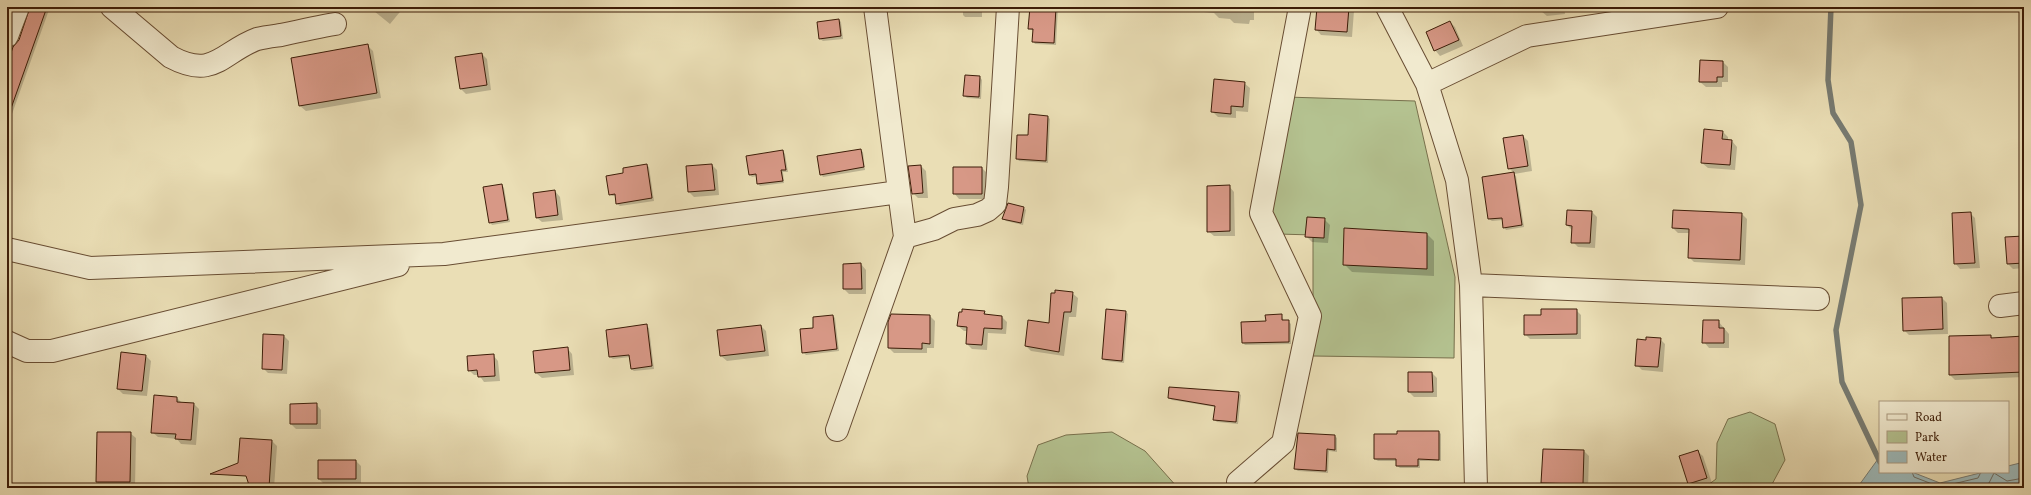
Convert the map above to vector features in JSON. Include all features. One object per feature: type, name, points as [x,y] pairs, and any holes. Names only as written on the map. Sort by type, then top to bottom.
[{"type":"street","points":[[7,36],[18,7]]},
{"type":"street","points":[[112,7],[171,57],[182,63],[195,66],[207,65],[219,61],[257,39],[335,24]]},
{"type":"street","points":[[837,430],[904,237],[875,7]]},
{"type":"street","points":[[904,237],[934,229],[954,219],[977,215],[988,210],[995,204],[1008,7]]},
{"type":"street","points":[[1238,482],[1283,442],[1310,316],[1261,213],[1300,7]]},
{"type":"street","points":[[1387,7],[1427,84],[1457,180],[1471,285],[1476,488]]},
{"type":"street","points":[[1427,84],[1527,36],[1717,7]]},
{"type":"street","points":[[7,250],[90,268],[444,254],[899,192]]},
{"type":"street","points":[[7,342],[27,351],[52,351],[444,254]]},
{"type":"street","points":[[1471,285],[1818,299]]},
{"type":"street","points":[[2000,306],[2024,302]]},
{"type":"green space","points":[[1286,97],[1415,101],[1455,277],[1454,358],[1313,356],[1313,235],[1278,234],[1262,198]]},
{"type":"green space","points":[[1750,412],[1775,424],[1785,460],[1770,488],[1704,488],[1716,479],[1717,443],[1728,419]]},
{"type":"green space","points":[[1112,432],[1145,451],[1178,488],[1101,488],[1091,484],[1084,488],[1029,488],[1027,476],[1038,445],[1066,435]]},
{"type":"water","points":[[1878,459],[1879,473],[1915,473],[1940,483],[1980,473],[2009,473],[2009,466],[2024,462],[2024,488],[1857,488]]},
{"type":"building","points":[[30,7],[47,7],[9,114],[7,114],[7,64],[13,47],[19,40]]},
{"type":"building","points":[[1030,7],[1056,7],[1054,43],[1032,42],[1033,29],[1028,29]]},
{"type":"building","points":[[1317,7],[1349,7],[1347,32],[1315,30]]},
{"type":"building","points":[[839,19],[841,36],[819,39],[817,22]]},
{"type":"building","points":[[1450,21],[1459,40],[1434,51],[1426,32]]},
{"type":"building","points":[[368,44],[377,93],[299,106],[291,58]]},
{"type":"building","points":[[482,53],[487,85],[460,89],[455,57]]},
{"type":"building","points":[[1700,60],[1723,61],[1723,77],[1717,77],[1717,82],[1699,82]]},
{"type":"building","points":[[965,75],[980,76],[979,97],[963,96]]},
{"type":"building","points":[[1214,79],[1245,82],[1243,107],[1231,106],[1231,114],[1211,112]]},
{"type":"building","points":[[1029,114],[1048,116],[1046,161],[1016,159],[1017,135],[1028,135]]},
{"type":"building","points":[[1704,129],[1723,131],[1722,139],[1732,140],[1730,165],[1701,163]]},
{"type":"building","points":[[1523,135],[1528,166],[1508,169],[1503,138]]},
{"type":"building","points":[[861,149],[864,167],[820,175],[817,156]]},
{"type":"building","points":[[783,150],[786,170],[781,170],[783,181],[757,184],[756,174],[749,175],[746,156]]},
{"type":"building","points":[[647,164],[652,198],[616,204],[615,194],[609,195],[606,176],[623,173],[623,168]]},
{"type":"building","points":[[712,164],[715,190],[688,192],[686,166]]},
{"type":"building","points":[[921,165],[923,193],[912,194],[908,166]]},
{"type":"building","points":[[953,167],[982,167],[982,194],[953,194]]},
{"type":"building","points":[[1514,172],[1522,225],[1503,228],[1502,218],[1488,219],[1482,177]]},
{"type":"building","points":[[502,184],[508,220],[489,223],[483,187]]},
{"type":"building","points":[[1230,185],[1230,231],[1207,232],[1207,186]]},
{"type":"building","points":[[555,190],[558,215],[536,218],[533,193]]},
{"type":"building","points":[[1008,203],[1024,207],[1021,223],[1002,219]]},
{"type":"building","points":[[1567,210],[1592,211],[1590,243],[1571,243],[1572,226],[1566,225]]},
{"type":"building","points":[[1673,210],[1742,213],[1740,260],[1688,258],[1689,229],[1672,228]]},
{"type":"building","points":[[1971,212],[1975,263],[1954,264],[1952,213]]},
{"type":"building","points":[[1307,217],[1325,218],[1324,238],[1305,237]]},
{"type":"building","points":[[1344,228],[1427,233],[1427,269],[1343,265]]},
{"type":"building","points":[[2024,236],[2024,263],[2007,264],[2005,237]]},
{"type":"building","points":[[861,263],[862,289],[843,289],[843,264]]},
{"type":"building","points":[[1055,290],[1073,292],[1071,312],[1064,312],[1059,352],[1025,346],[1028,320],[1049,323],[1051,293],[1055,293]]},
{"type":"building","points":[[1942,297],[1943,329],[1903,331],[1902,298]]},
{"type":"building","points":[[962,309],[985,311],[984,314],[1002,316],[1002,329],[984,328],[982,345],[966,344],[967,327],[957,326],[959,312],[962,312]]},
{"type":"building","points":[[1106,309],[1126,311],[1122,361],[1102,359]]},
{"type":"building","points":[[1541,309],[1577,309],[1577,334],[1524,335],[1524,315],[1541,315]]},
{"type":"building","points":[[891,314],[930,315],[930,344],[922,343],[922,349],[888,348],[888,322]]},
{"type":"building","points":[[1282,314],[1282,320],[1289,320],[1289,342],[1242,343],[1241,322],[1266,321],[1265,315]]},
{"type":"building","points":[[833,315],[837,349],[802,353],[800,329],[813,328],[813,317]]},
{"type":"building","points":[[1703,320],[1719,320],[1719,328],[1724,328],[1724,343],[1702,343]]},
{"type":"building","points":[[647,324],[652,366],[631,369],[629,355],[609,357],[606,330]]},
{"type":"building","points":[[761,325],[765,351],[720,356],[717,330]]},
{"type":"building","points":[[263,334],[284,335],[282,370],[262,369]]},
{"type":"building","points":[[1991,335],[1991,338],[2024,336],[2024,372],[1949,375],[1949,336]]},
{"type":"building","points":[[1646,337],[1661,338],[1658,367],[1635,366],[1637,339],[1646,340]]},
{"type":"building","points":[[568,347],[570,370],[535,373],[533,351]]},
{"type":"building","points":[[121,352],[146,355],[142,391],[117,389]]},
{"type":"building","points":[[494,354],[495,376],[478,377],[477,370],[468,371],[467,356]]},
{"type":"building","points":[[1408,372],[1432,372],[1433,392],[1408,392]]},
{"type":"building","points":[[1169,387],[1239,392],[1236,422],[1213,420],[1215,406],[1168,398]]},
{"type":"building","points":[[154,395],[177,397],[177,402],[194,403],[191,440],[175,439],[176,434],[151,433]]},
{"type":"building","points":[[317,403],[317,424],[290,424],[290,404]]},
{"type":"building","points":[[1397,431],[1439,431],[1439,460],[1418,459],[1418,466],[1396,466],[1396,459],[1374,459],[1374,434],[1397,434]]},
{"type":"building","points":[[97,432],[131,432],[130,482],[96,482]]},
{"type":"building","points":[[1298,433],[1335,435],[1335,450],[1327,449],[1326,471],[1294,469]]},
{"type":"building","points":[[240,438],[272,440],[269,488],[250,488],[246,476],[210,474],[238,463]]},
{"type":"building","points":[[1543,449],[1584,450],[1583,484],[1541,483]]},
{"type":"building","points":[[1698,450],[1707,478],[1688,484],[1679,456]]},
{"type":"building","points":[[318,460],[356,460],[356,479],[318,479]]},
{"type":"waterway","points":[[1831,7],[1828,80],[1833,113],[1851,142],[1861,205],[1836,330],[1842,382],[1879,460]]}]
